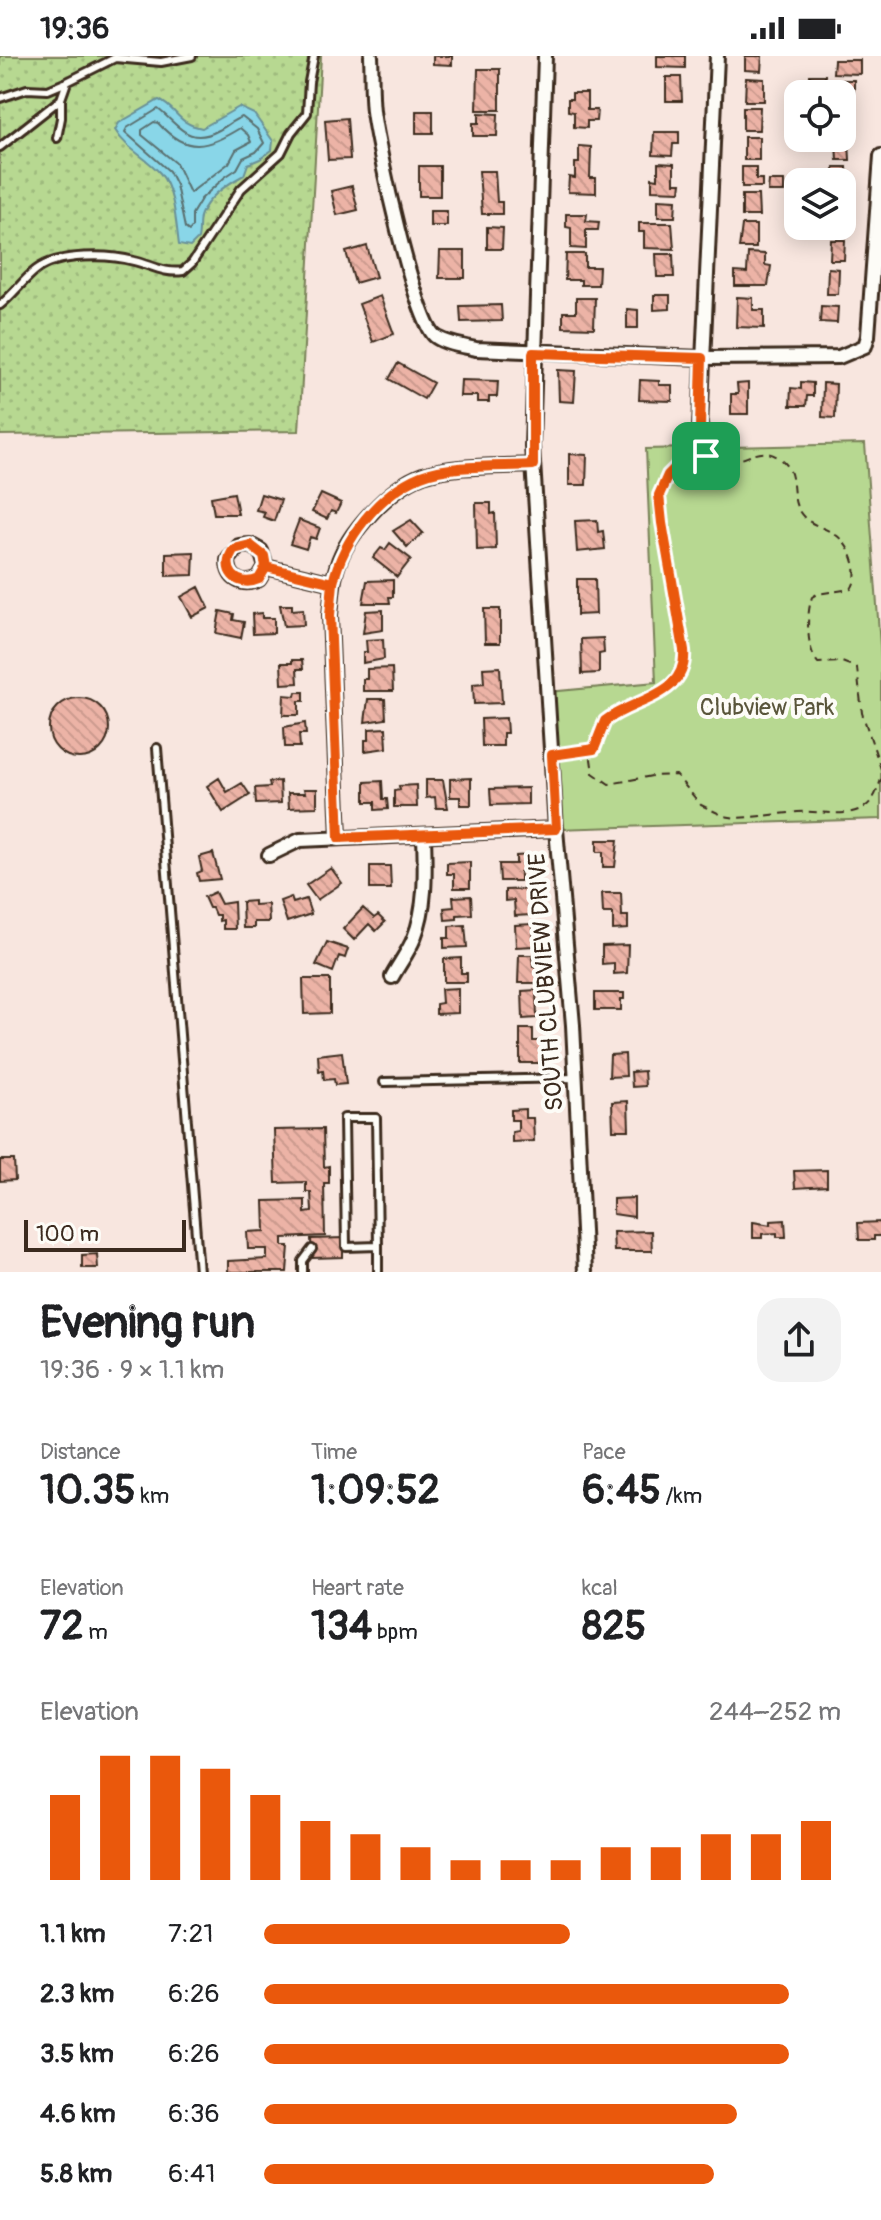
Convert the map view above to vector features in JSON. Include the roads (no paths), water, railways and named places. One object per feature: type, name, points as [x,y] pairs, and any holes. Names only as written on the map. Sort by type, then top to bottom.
[{"type":"street","points":[[371,56],[373,111],[389,196],[423,318],[435,336],[454,344],[533,353],[702,358],[839,357],[865,346],[876,278],[881,156]]},
{"type":"street","name":"SOUTH CLUBVIEW DRIVE","points":[[545,56],[533,353],[533,465],[556,829],[576,1078],[585,1272]]},
{"type":"street","points":[[700,427],[717,56]]},
{"type":"street","points":[[339,838],[330,615],[333,583],[343,551],[367,518],[396,490],[423,475],[454,469],[533,465]]},
{"type":"street","points":[[266,567],[333,583]]},
{"type":"street","points":[[269,855],[300,840],[556,829]]},
{"type":"street","points":[[392,977],[414,939],[420,917],[425,879],[424,836]]},
{"type":"lane","points":[[0,98],[27,89],[48,90],[115,58],[161,62],[192,56]]},
{"type":"lane","points":[[0,305],[34,271],[57,260],[108,256],[137,261],[162,270],[183,271],[192,263],[241,189],[281,153],[291,133],[307,113],[314,56]]},
{"type":"lane","points":[[57,138],[61,99],[67,82]]},
{"type":"lane","points":[[0,147],[61,99]]},
{"type":"lane","points":[[157,748],[199,1272]]},
{"type":"lane","points":[[384,1082],[576,1078]]},
{"type":"lane","points":[[378,1246],[346,1247],[344,1118],[376,1118],[378,1246],[378,1272]]},
{"type":"lane","points":[[303,1272],[303,1261],[312,1249]]},
{"type":"water","points":[[159,100],[187,123],[202,128],[239,107],[254,114],[273,141],[272,150],[248,164],[244,175],[226,186],[204,208],[200,216],[198,239],[190,247],[179,245],[174,208],[165,180],[115,130],[119,123]]},
{"type":"park label","name":"Clubview Park","points":[[767,707]]}]
